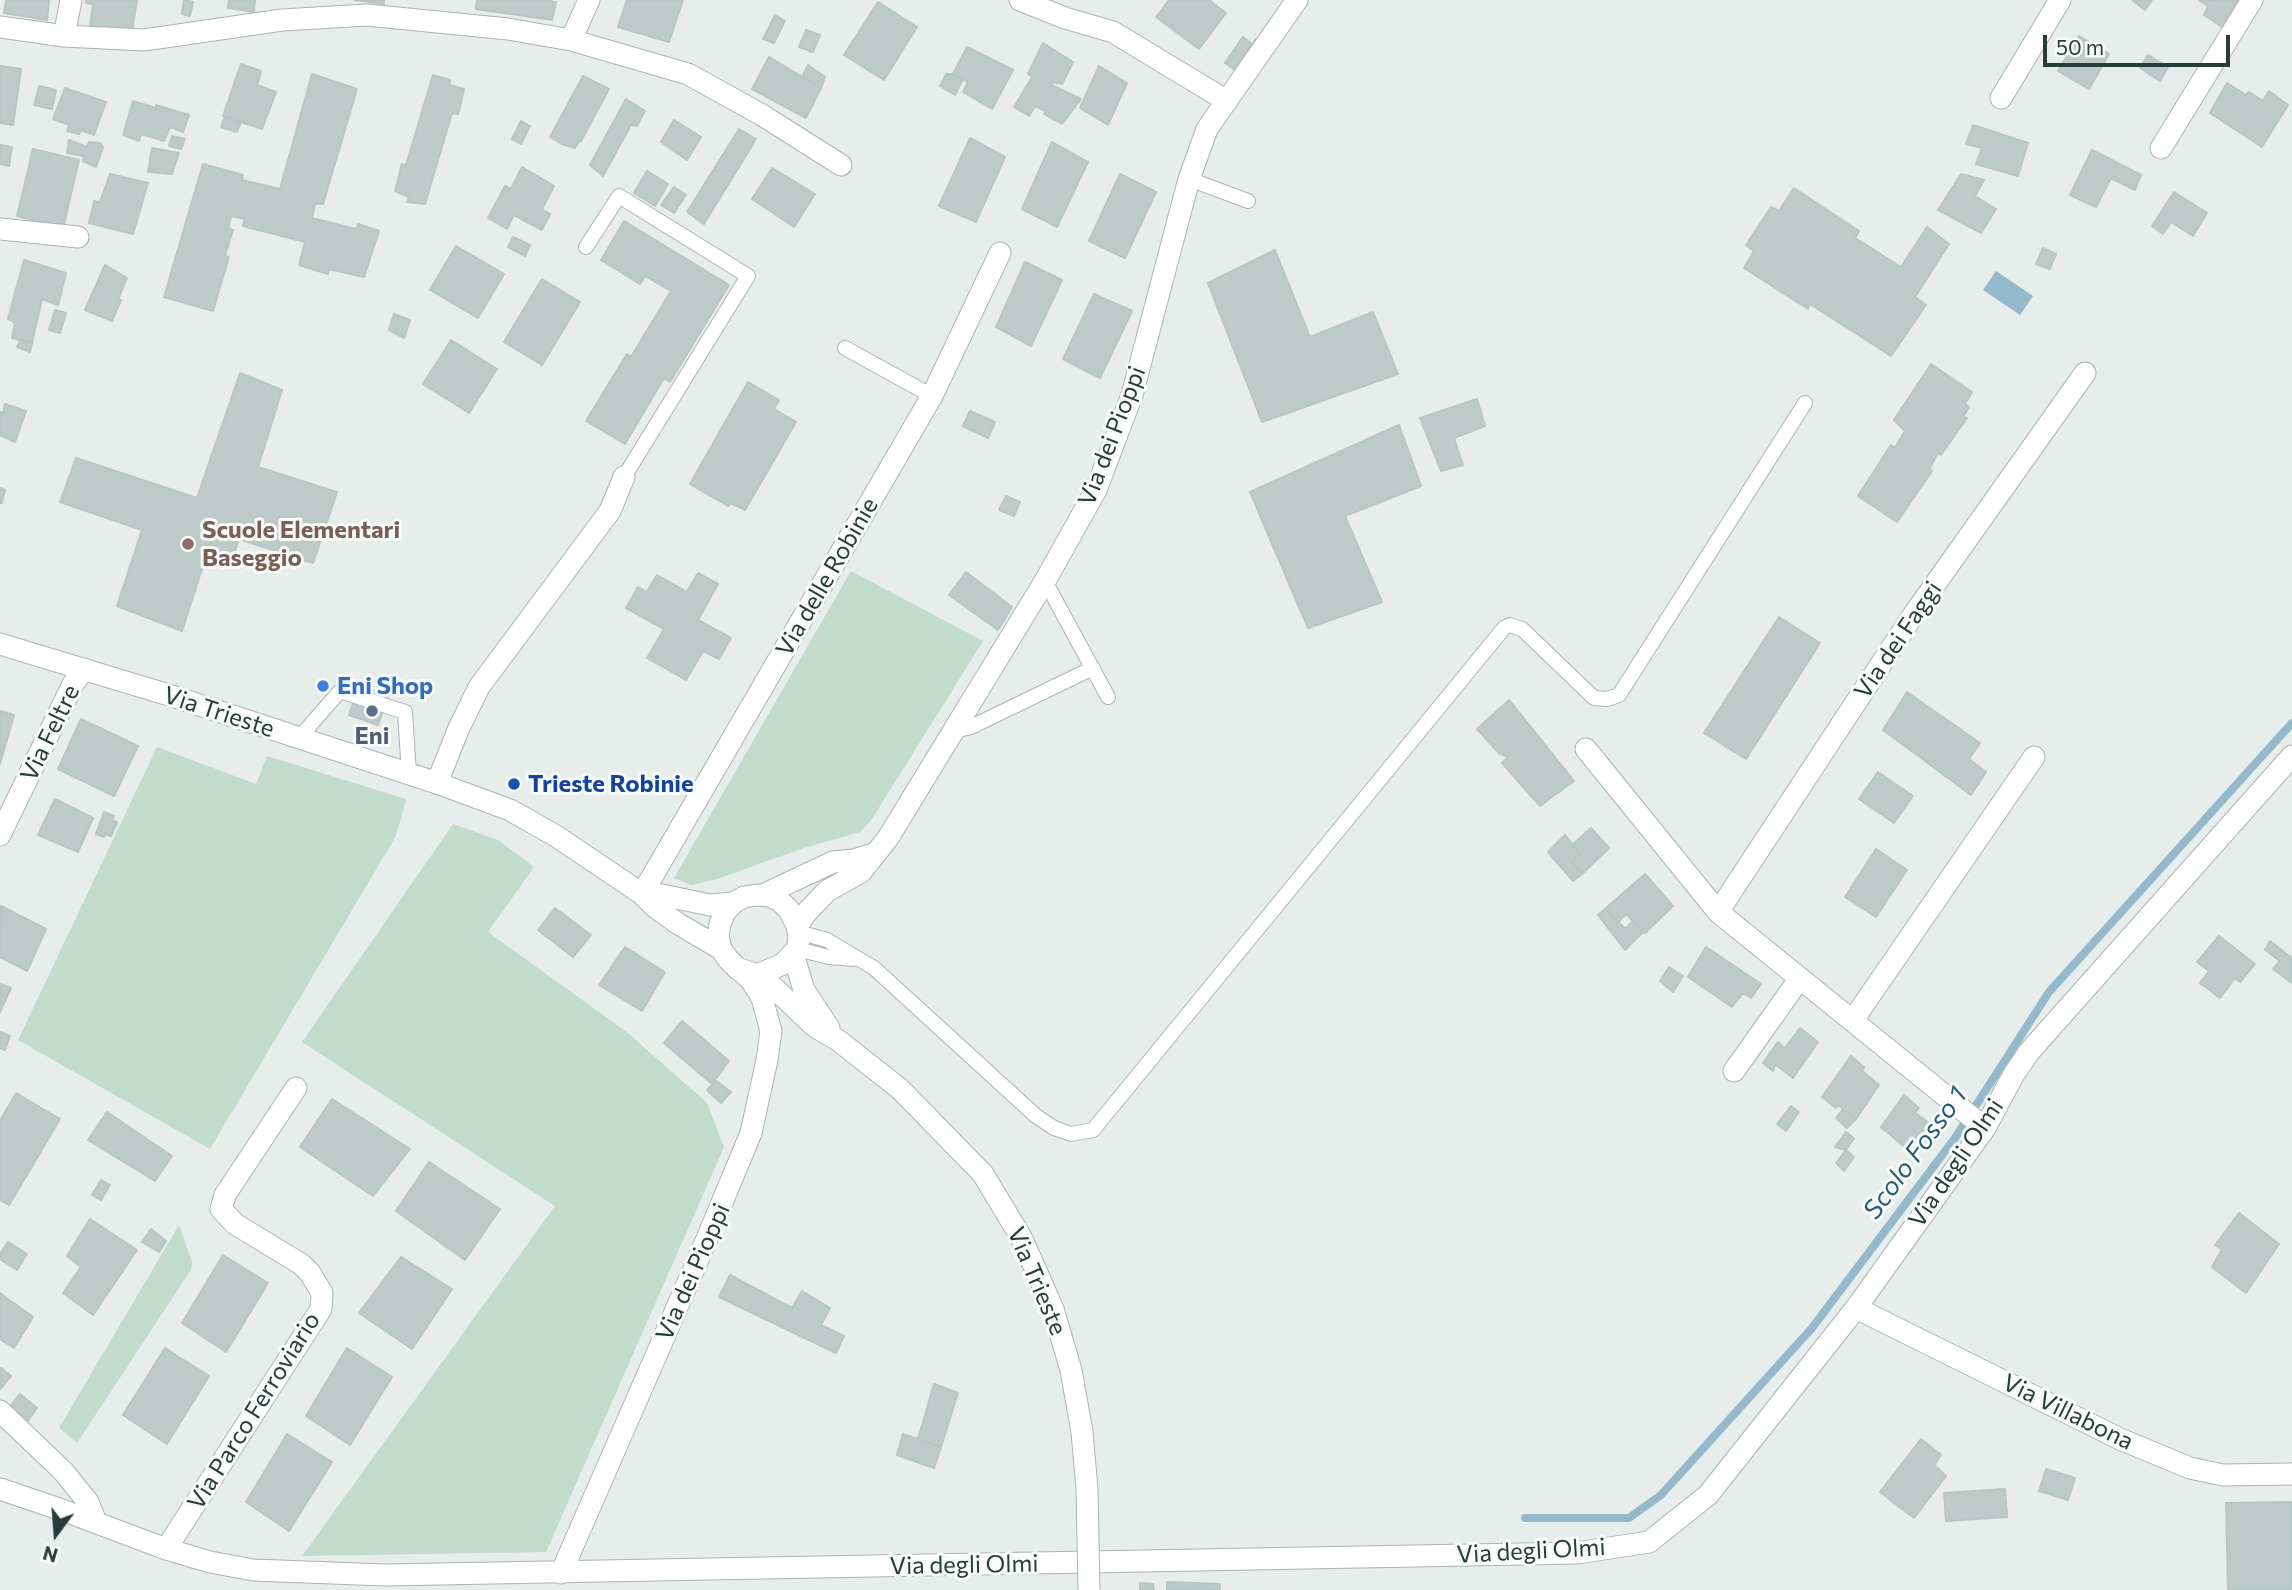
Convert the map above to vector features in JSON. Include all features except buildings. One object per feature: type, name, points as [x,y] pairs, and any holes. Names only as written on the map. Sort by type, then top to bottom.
[{"type":"street","points":[[64,36],[71,0]]},
{"type":"street","points":[[571,40],[589,0]]},
{"type":"street","points":[[1020,0],[1113,32],[1227,101]]},
{"type":"street","name":"Via dei Pioppi","points":[[796,940],[806,913],[827,891],[861,872],[888,838],[1045,581],[1096,490],[1132,395],[1189,179],[1207,129],[1297,0]]},
{"type":"street","points":[[2001,97],[2060,0]]},
{"type":"street","points":[[2161,148],[2252,0]]},
{"type":"street","points":[[0,27],[64,36],[144,40],[282,20],[366,15],[508,29],[571,40],[688,74],[762,115],[841,164]]},
{"type":"street","points":[[0,229],[78,237]]},
{"type":"street","name":"Via delle Robinie","points":[[642,894],[932,396],[1000,253]]},
{"type":"street","name":"Via dei Faggi","points":[[1717,912],[1914,614],[2085,373]]},
{"type":"street","points":[[437,783],[458,730],[480,687],[610,511],[624,477]]},
{"type":"street","name":"Via Trieste","points":[[0,644],[299,738],[510,810],[556,836],[642,894],[654,907],[677,923],[721,949],[728,959],[818,1022],[900,1089],[983,1174],[1023,1239],[1053,1308],[1073,1382],[1082,1432],[1089,1590]]},
{"type":"street","name":"Via Feltre","points":[[0,835],[73,684],[83,669]]},
{"type":"street","points":[[1586,749],[1717,912],[1981,1125]]},
{"type":"street","name":"Via degli Olmi","points":[[561,1573],[1577,1553],[1649,1542],[1708,1495],[1856,1307],[2014,1074],[2051,1026],[2292,756]]},
{"type":"street","points":[[1853,1020],[2034,757]]},
{"type":"street","points":[[763,895],[833,862],[854,860],[876,853]]},
{"type":"street","name":"Via Trieste","points":[[642,894],[662,895],[710,905],[733,903],[744,897],[763,895],[780,901],[789,910],[804,990],[818,1022]]},
{"type":"street","points":[[721,949],[720,924],[733,903]]},
{"type":"street","points":[[747,971],[778,968],[796,940]]},
{"type":"street","name":"Via dei Pioppi","points":[[561,1573],[751,1132],[771,1031],[762,998],[747,971]]},
{"type":"street","points":[[1734,1071],[1800,978]]},
{"type":"street","name":"Via Parco Ferroviario","points":[[166,1549],[321,1309],[322,1293],[301,1264],[235,1224],[220,1209],[225,1195],[296,1088]]},
{"type":"street","name":"Via Villabona","points":[[1856,1307],[2120,1439],[2190,1468],[2222,1475],[2292,1474]]},
{"type":"street","points":[[0,1410],[63,1471],[88,1502],[96,1522]]},
{"type":"street","points":[[0,1489],[166,1549],[253,1570],[385,1575],[561,1573]]},
{"type":"lane","points":[[1189,179],[1248,201]]},
{"type":"lane","points":[[586,247],[618,196],[748,276],[624,477]]},
{"type":"lane","points":[[845,348],[932,396]]},
{"type":"lane","points":[[796,940],[829,957],[858,959],[888,979],[1036,1116],[1064,1133],[1079,1134],[1093,1130],[1504,628],[1510,625],[1522,629],[1591,696],[1603,700],[1619,695],[1805,403]]},
{"type":"lane","points":[[1045,581],[1108,697]]},
{"type":"lane","points":[[954,731],[971,727],[1093,668]]},
{"type":"lane","points":[[299,738],[340,691],[405,712],[409,774]]},
{"type":"green space","points":[[851,571],[983,641],[872,819],[860,832],[804,848],[717,879],[691,885],[674,878]]},
{"type":"green space","points":[[157,747],[256,784],[267,756],[406,799],[396,836],[210,1149],[18,1040]]},
{"type":"green space","points":[[453,824],[498,840],[534,867],[488,932],[628,1033],[707,1103],[724,1147],[546,1552],[302,1556],[555,1206],[302,1042]]},
{"type":"green space","points":[[179,1225],[192,1262],[191,1270],[77,1443],[59,1428]]},
{"type":"water","points":[[1996,271],[2033,296],[2020,315],[1983,290]]},
{"type":"waterway","name":"Scolo Fosso 1","points":[[1525,1518],[1629,1518],[1661,1495],[1812,1328],[1955,1138],[2049,992],[2292,723]]},
{"type":"place","name":"Scuole Elementari Baseggio","points":[[188,544]]},
{"type":"place","name":"Eni Shop","points":[[323,686]]},
{"type":"place","name":"Eni","points":[[372,711]]},
{"type":"place","name":"Trieste Robinie","points":[[514,784]]}]
